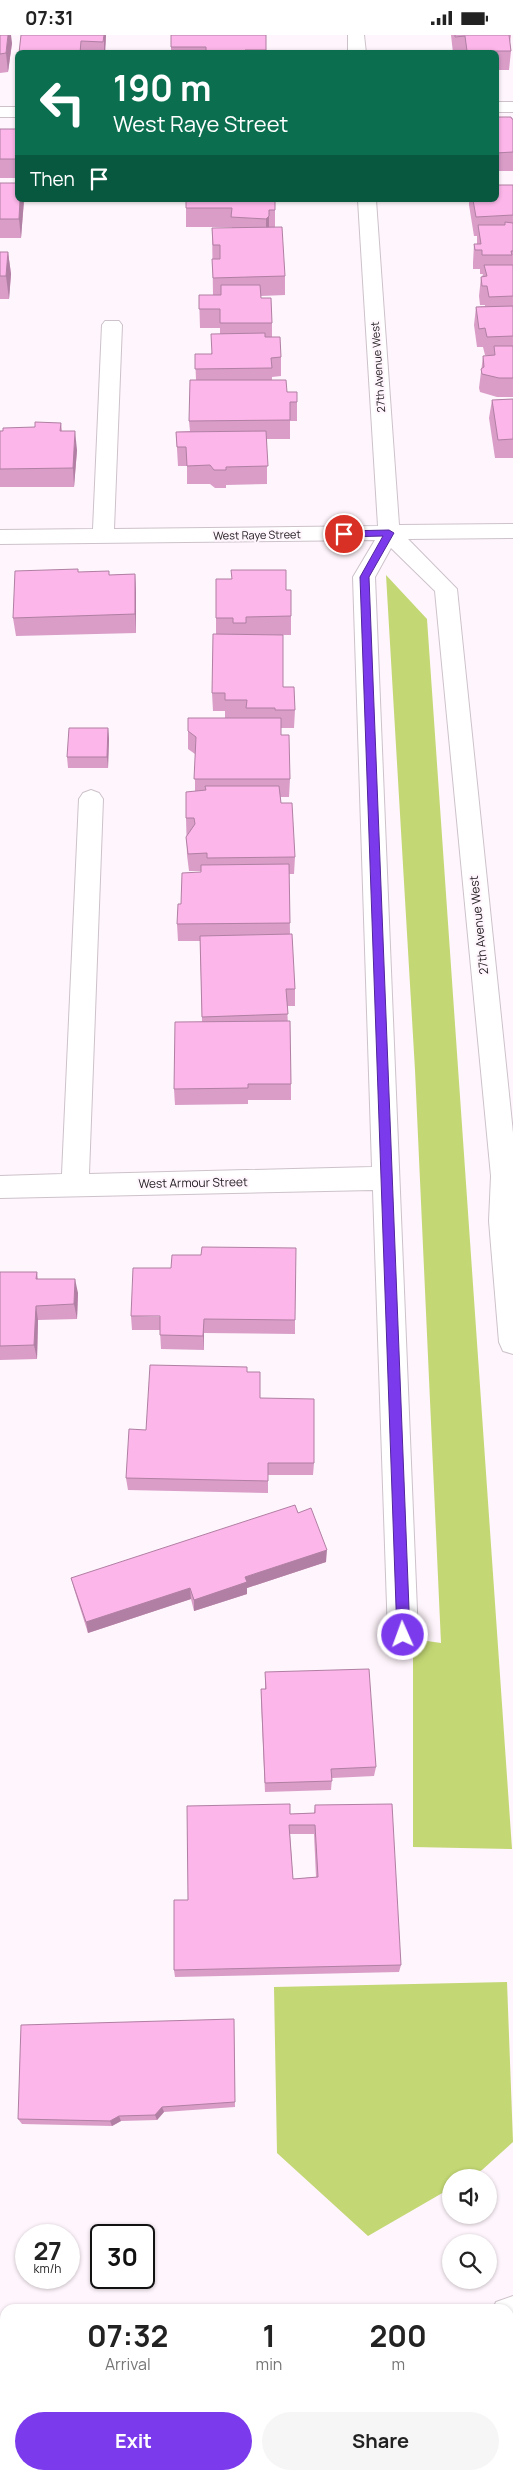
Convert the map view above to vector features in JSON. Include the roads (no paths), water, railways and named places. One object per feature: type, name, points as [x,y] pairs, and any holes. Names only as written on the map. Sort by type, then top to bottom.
[{"type":"street","points":[[356,35],[357,50]]},
{"type":"street","points":[[499,107],[513,107]]},
{"type":"street","points":[[0,112],[15,112]]},
{"type":"street","name":"27th Avenue West","points":[[367,202],[389,533],[446,589],[508,1176],[503,1221],[513,1342]]},
{"type":"street","points":[[103,537],[112,325]]},
{"type":"street","name":"West Raye Street","points":[[0,537],[513,531]]},
{"type":"street","points":[[389,533],[364,577],[403,1635]]},
{"type":"street","points":[[75,1186],[91,799]]},
{"type":"street","name":"West Armour Street","points":[[0,1187],[386,1178]]}]
